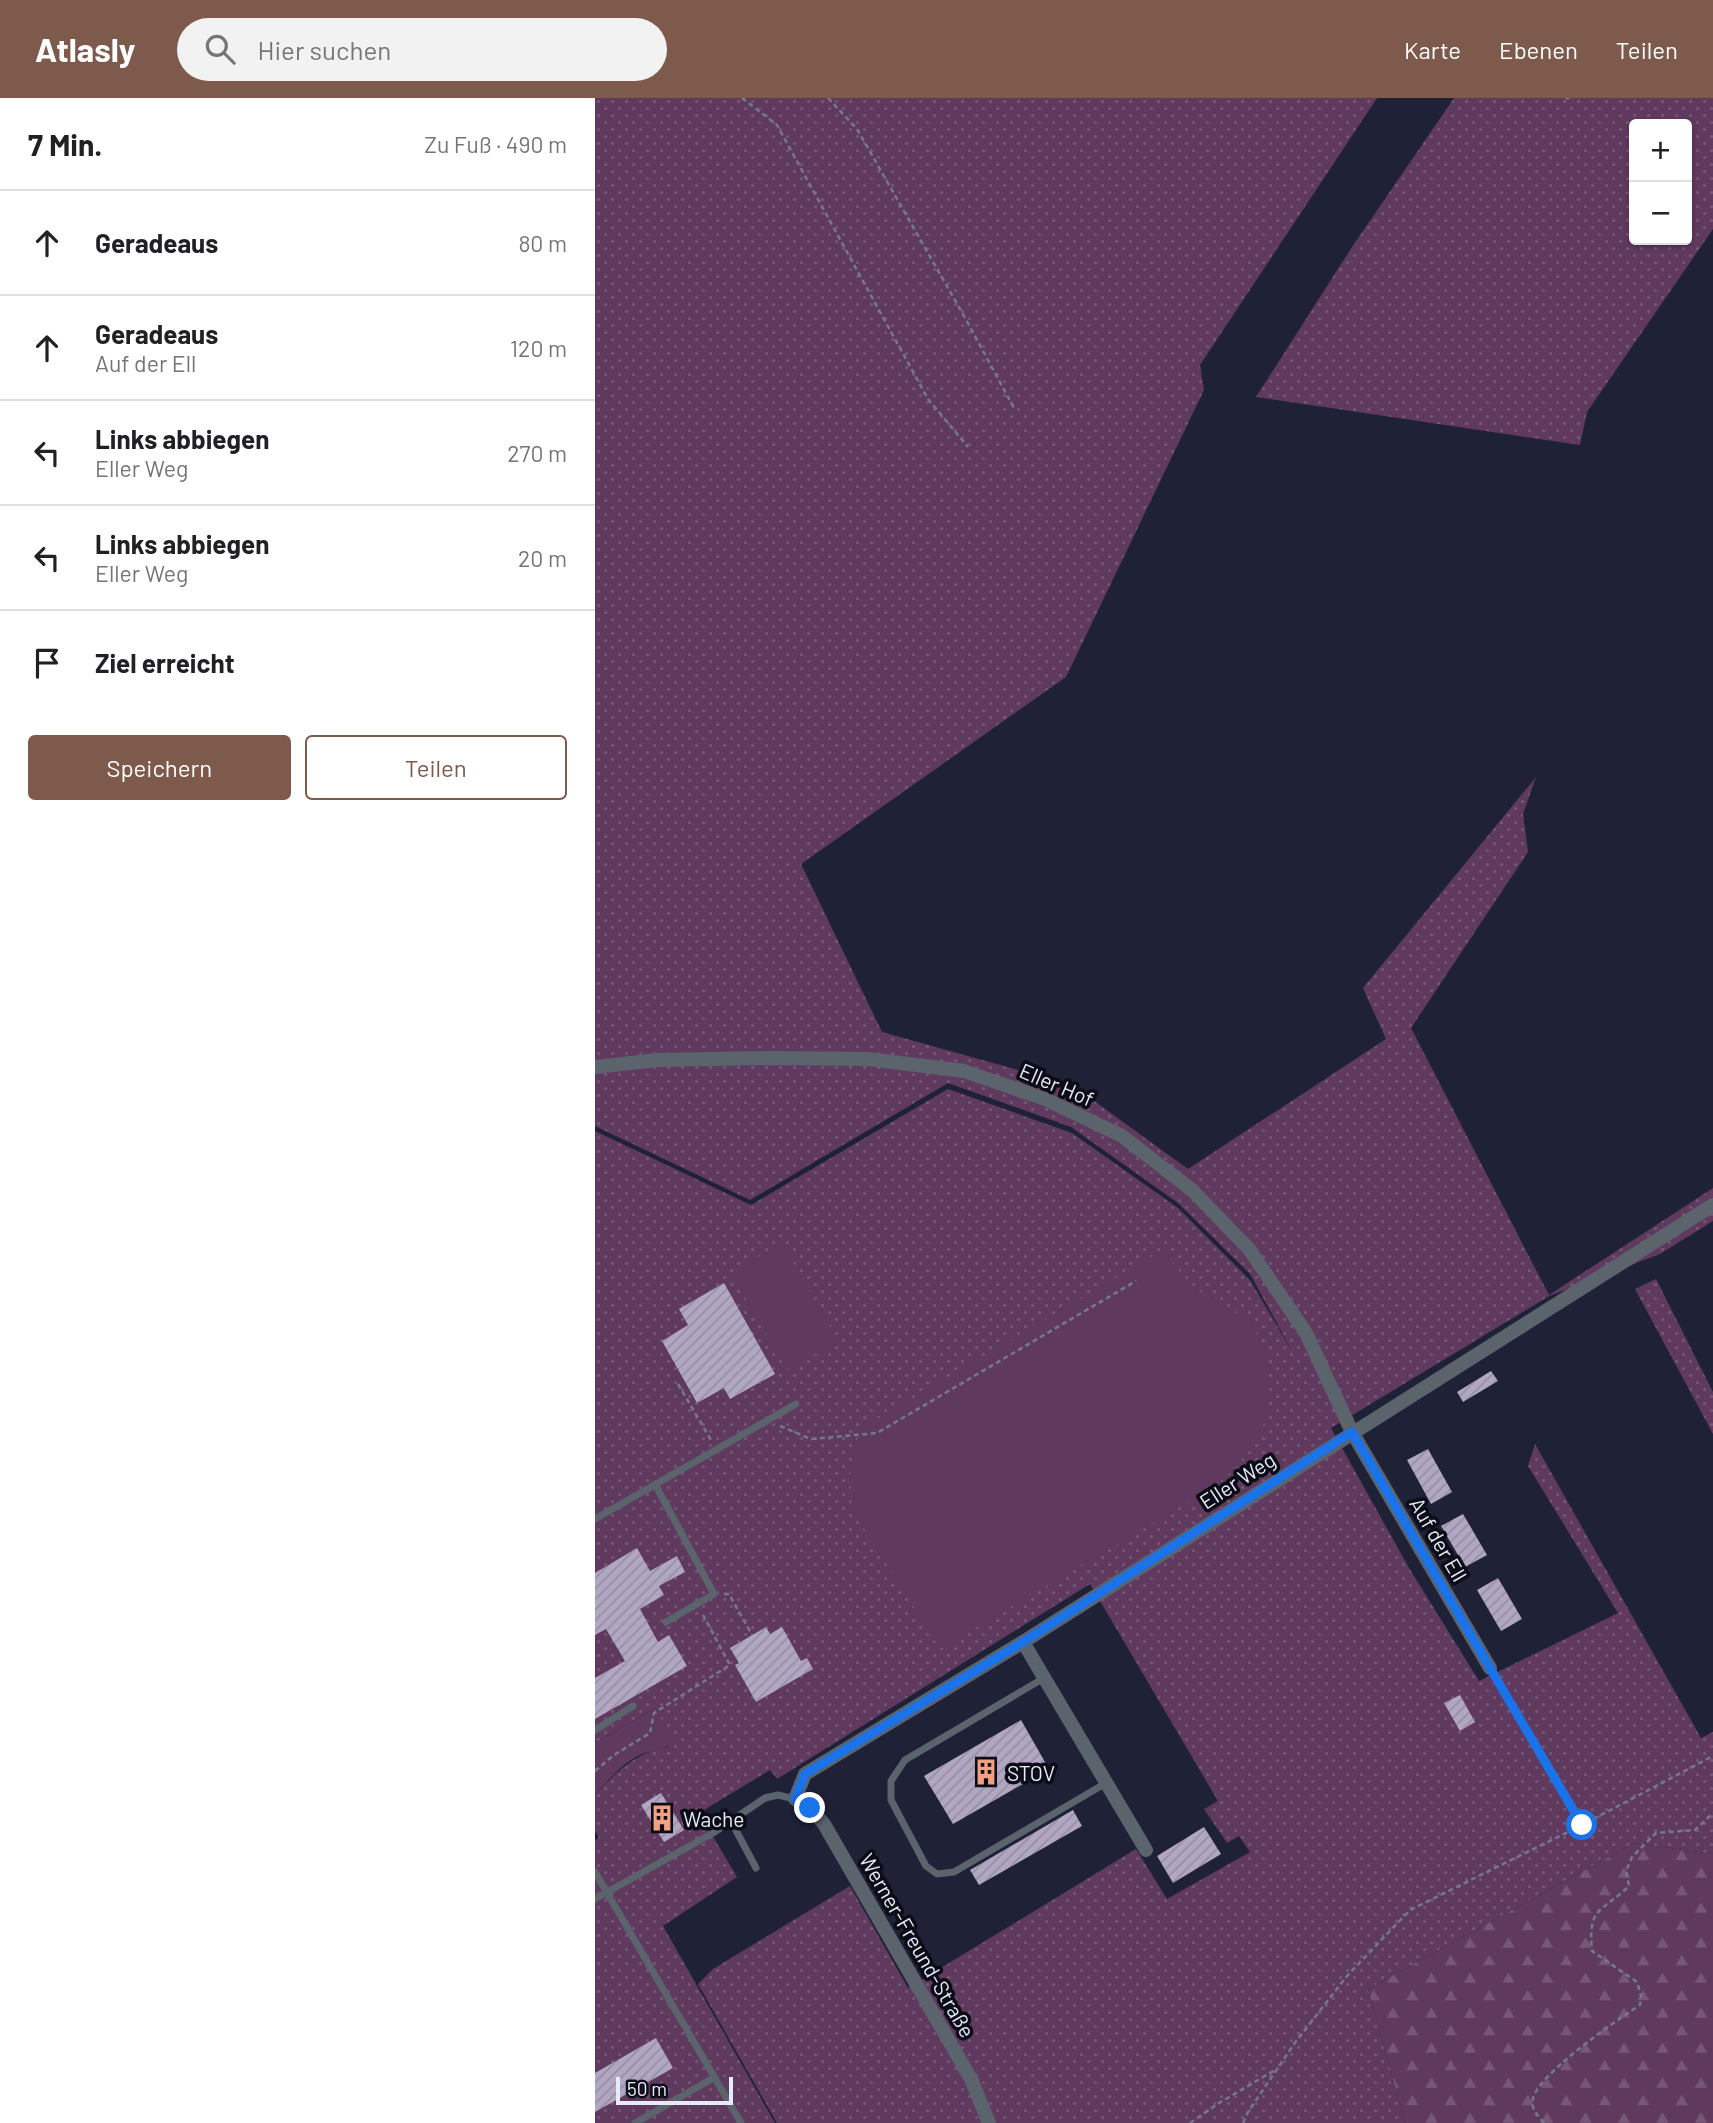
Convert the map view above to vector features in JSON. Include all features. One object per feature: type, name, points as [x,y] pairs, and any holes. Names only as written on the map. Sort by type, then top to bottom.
[{"type":"street","name":"Eller Hof","points":[[595,1067],[683,1060],[868,1059],[964,1071],[1045,1099],[1122,1136],[1192,1190],[1249,1249],[1306,1333],[1352,1432]]},
{"type":"street","name":"Eller Weg","points":[[795,1799],[805,1774],[1023,1642],[1713,1205]]},
{"type":"street","name":"Auf der Ell","points":[[1352,1432],[1490,1668]]},
{"type":"street","points":[[1023,1642],[1146,1850]]},
{"type":"street","name":"Werner-Freund-Straße","points":[[795,1799],[810,1808],[824,1824],[971,2079],[989,2123]]},
{"type":"lane","points":[[595,1519],[796,1404]]},
{"type":"lane","points":[[655,1484],[713,1594],[666,1622]]},
{"type":"lane","points":[[1044,1678],[905,1760],[891,1781],[891,1800],[926,1866],[937,1874],[954,1872],[1106,1783]]},
{"type":"lane","points":[[595,1730],[633,1706]]},
{"type":"lane","points":[[595,1899],[731,1821],[765,1798],[778,1795],[795,1799]]},
{"type":"lane","points":[[731,1821],[756,1868]]},
{"type":"lane","points":[[595,1872],[741,2123]]},
{"type":"lane","points":[[635,2123],[715,2077]]},
{"type":"path","points":[[742,98],[777,125],[928,399],[968,447]]},
{"type":"path","points":[[828,98],[857,130],[1014,408]]},
{"type":"path","points":[[1565,98],[1574,98]]},
{"type":"path","points":[[768,1420],[811,1439],[877,1433],[1136,1281]]},
{"type":"path","points":[[678,1384],[717,1449]]},
{"type":"path","points":[[713,1594],[729,1594],[752,1635]]},
{"type":"path","points":[[595,1771],[614,1755],[650,1733],[654,1713],[730,1665],[697,1604]]},
{"type":"path","points":[[1490,1668],[1582,1825]]},
{"type":"path","points":[[1243,2123],[1278,2068],[1347,1976],[1410,1910],[1582,1825],[1713,1756]]},
{"type":"path","points":[[1544,2123],[1534,2112],[1533,2098],[1545,2077],[1615,2021],[1640,2005],[1641,1996],[1637,1982],[1592,1951],[1590,1930],[1593,1915],[1629,1886],[1626,1871],[1632,1857],[1656,1833],[1695,1830],[1713,1813]]},
{"type":"path","points":[[1190,2123],[1278,2068]]},
{"type":"green space","points":[[595,98],[1377,98],[1200,365],[1204,390],[1066,677],[801,864],[882,1032],[1072,1085],[1188,1169],[1386,1039],[1363,988],[1536,777],[1523,814],[1528,852],[1411,1028],[1549,1295],[1713,1188],[1713,1221],[1660,1254],[1549,1296],[1331,1428],[1409,1568],[1479,1681],[1618,1613],[1528,1466],[1535,1444],[1701,1738],[1713,1732],[1713,1854],[1634,1843],[1368,1989],[1405,2123],[777,2123],[698,1984],[713,1969],[850,1886],[908,1988],[1136,1849],[1167,1899],[1250,1852],[1239,1836],[1227,1843],[1204,1809],[1218,1801],[1090,1584],[777,1779],[770,1770],[699,1813],[737,1877],[663,1926],[775,2123],[595,2123],[595,1840],[599,1838],[595,1831],[595,1795],[611,1778],[637,1758],[668,1747],[655,1708],[595,1743],[595,1131],[751,1205],[948,1089],[1072,1133],[1178,1208],[1250,1280],[1293,1353],[1250,1274],[1178,1203],[1071,1127],[948,1083],[750,1200],[595,1126]]},
{"type":"green space","points":[[1454,98],[1713,98],[1713,229],[1587,412],[1580,445],[1256,397],[1352,247]]},
{"type":"green space","points":[[782,1243],[838,1341],[787,1370],[731,1273]]},
{"type":"green space","points":[[1163,1250],[1194,1287],[1244,1318],[1260,1338],[1268,1368],[1269,1401],[1266,1417],[1254,1444],[1218,1484],[940,1649],[852,1509],[850,1468],[860,1429]]},
{"type":"green space","points":[[1656,1279],[1713,1392],[1713,1434],[1635,1289]]},
{"type":"green space","points":[[655,1708],[674,1741],[666,1747],[632,1759],[595,1795],[595,1743]]},
{"type":"green space","points":[[1634,1843],[1713,1854],[1713,2123],[1405,2123],[1368,1989]]},
{"type":"building","points":[[724,1283],[775,1374],[730,1399],[724,1388],[697,1403],[662,1341],[688,1325],[679,1309]]},
{"type":"building","points":[[1491,1371],[1498,1381],[1463,1402],[1457,1392]]},
{"type":"building","points":[[1428,1449],[1452,1492],[1431,1504],[1407,1460]]},
{"type":"building","points":[[1463,1514],[1487,1555],[1465,1567],[1441,1526]]},
{"type":"building","points":[[637,1548],[650,1571],[677,1556],[685,1572],[659,1586],[664,1595],[640,1609],[658,1642],[669,1635],[687,1666],[595,1719],[595,1678],[625,1661],[606,1629],[595,1635],[595,1573]]},
{"type":"building","points":[[1498,1578],[1522,1619],[1501,1631],[1477,1590]]},
{"type":"building","points":[[766,1627],[770,1634],[782,1627],[801,1661],[807,1658],[813,1669],[756,1702],[735,1665],[739,1663],[730,1648]]},
{"type":"building","points":[[1460,1695],[1475,1722],[1460,1731],[1444,1703]]},
{"type":"building","name":"STOV","points":[[1021,1720],[1049,1769],[953,1824],[924,1776]]},
{"type":"building","name":"Wache","points":[[661,1793],[684,1830],[664,1842],[641,1805]]},
{"type":"building","points":[[1073,1810],[1082,1826],[979,1885],[970,1870]]},
{"type":"building","points":[[1204,1827],[1221,1854],[1173,1883],[1157,1856]]},
{"type":"building","points":[[656,2038],[673,2068],[595,2112],[595,2073]]},
{"type":"place","name":"STOV","points":[[986,1772]]},
{"type":"place","name":"Wache","points":[[662,1818]]},
{"type":"route","points":[[810,1808],[795,1799],[805,1774],[1023,1642],[1352,1432],[1582,1825]]}]
